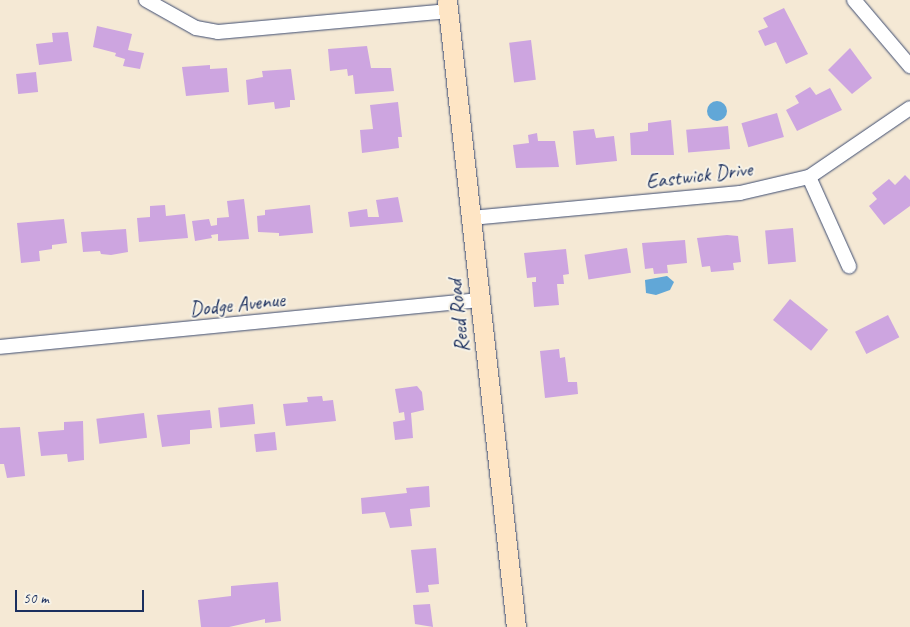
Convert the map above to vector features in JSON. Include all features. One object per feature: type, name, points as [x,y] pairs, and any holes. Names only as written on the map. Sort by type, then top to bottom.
[{"type":"main road","name":"Reed Road","points":[[448,5],[478,300],[516,627]]},
{"type":"street","points":[[146,0],[196,28],[218,32],[448,5]]},
{"type":"street","points":[[854,0],[910,66]]},
{"type":"street","name":"Eastwick Drive","points":[[471,218],[740,193],[810,177],[910,108]]},
{"type":"street","points":[[810,177],[849,266]]},
{"type":"street","name":"Dodge Avenue","points":[[0,347],[478,300]]},
{"type":"water","points":[[713,101],[721,101],[727,107],[727,115],[721,121],[713,121],[707,115],[707,107]]},
{"type":"water","points":[[667,276],[674,282],[670,290],[656,295],[646,293],[645,280]]},
{"type":"building","points":[[784,8],[808,54],[786,64],[776,42],[765,46],[758,31],[768,27],[763,18]]},
{"type":"building","points":[[97,26],[132,34],[128,50],[144,53],[140,69],[123,66],[125,59],[115,56],[116,53],[93,47]]},
{"type":"building","points":[[68,32],[72,61],[39,65],[36,44],[53,42],[52,33]]},
{"type":"building","points":[[531,40],[536,80],[514,82],[509,43]]},
{"type":"building","points":[[367,46],[371,68],[391,68],[394,91],[355,94],[353,75],[348,76],[347,69],[330,71],[328,49]]},
{"type":"building","points":[[850,48],[872,78],[852,94],[828,70]]},
{"type":"building","points":[[210,65],[210,69],[227,68],[229,92],[186,96],[182,67]]},
{"type":"building","points":[[291,69],[295,100],[290,100],[290,107],[275,109],[274,102],[248,105],[246,80],[263,77],[262,71]]},
{"type":"building","points":[[36,72],[38,92],[18,94],[16,74]]},
{"type":"building","points":[[810,87],[816,95],[830,88],[842,110],[797,131],[786,110],[799,103],[795,96]]},
{"type":"building","points":[[398,102],[402,137],[398,137],[399,148],[362,153],[360,130],[373,129],[370,105]]},
{"type":"building","points":[[777,113],[784,137],[748,147],[741,123]]},
{"type":"building","points":[[671,120],[674,155],[631,155],[630,133],[648,131],[648,123]]},
{"type":"building","points":[[728,126],[730,149],[688,153],[686,130]]},
{"type":"building","points":[[594,129],[596,138],[614,136],[617,161],[576,165],[573,131]]},
{"type":"building","points":[[537,133],[538,141],[555,141],[559,167],[516,168],[513,145],[529,143],[528,135]]},
{"type":"building","points":[[905,175],[910,180],[910,206],[884,225],[869,206],[877,199],[872,193],[889,179],[895,185]]},
{"type":"building","points":[[398,197],[403,222],[350,227],[348,212],[367,209],[368,217],[379,217],[376,200]]},
{"type":"building","points":[[244,199],[249,239],[218,241],[218,234],[211,235],[212,238],[195,241],[192,221],[209,219],[211,226],[217,225],[217,218],[229,217],[227,201]]},
{"type":"building","points":[[165,205],[166,216],[185,214],[188,238],[139,242],[137,218],[150,217],[150,206]]},
{"type":"building","points":[[310,205],[313,233],[279,236],[279,233],[258,232],[257,216],[265,215],[265,210]]},
{"type":"building","points":[[64,219],[67,243],[52,245],[52,249],[39,251],[40,261],[21,263],[17,223]]},
{"type":"building","points":[[793,228],[796,262],[768,264],[765,230]]},
{"type":"building","points":[[126,229],[128,252],[111,255],[101,254],[100,251],[83,252],[81,232]]},
{"type":"building","points":[[727,235],[738,236],[741,262],[733,263],[734,270],[711,272],[710,266],[702,267],[697,238]]},
{"type":"building","points":[[685,240],[687,263],[667,265],[668,273],[654,274],[653,268],[645,269],[642,243]]},
{"type":"building","points":[[627,248],[631,273],[588,279],[585,255]]},
{"type":"building","points":[[566,249],[569,274],[563,275],[564,284],[557,284],[559,305],[534,307],[532,282],[536,282],[536,277],[527,278],[524,253]]},
{"type":"building","points":[[790,299],[828,330],[811,351],[773,320]]},
{"type":"building","points":[[888,315],[899,337],[866,354],[855,332]]},
{"type":"building","points":[[559,349],[560,358],[565,357],[568,382],[577,382],[578,394],[545,398],[540,351]]},
{"type":"building","points":[[417,386],[422,392],[424,410],[411,413],[413,438],[395,440],[393,422],[405,420],[404,412],[399,413],[395,389]]},
{"type":"building","points":[[322,396],[323,401],[333,400],[336,421],[286,426],[283,404],[308,402],[307,397]]},
{"type":"building","points":[[253,404],[255,424],[220,428],[218,408]]},
{"type":"building","points":[[210,410],[212,428],[190,430],[190,444],[162,447],[157,415]]},
{"type":"building","points":[[144,413],[147,438],[99,444],[96,419]]},
{"type":"building","points":[[83,421],[84,460],[68,462],[67,454],[41,456],[38,432],[64,430],[64,422]]},
{"type":"building","points":[[20,427],[25,476],[7,478],[4,464],[0,464],[0,428]]},
{"type":"building","points":[[275,432],[277,450],[256,452],[254,434]]},
{"type":"building","points":[[429,486],[430,507],[410,509],[412,526],[390,528],[385,512],[362,514],[361,498],[407,493],[406,488]]},
{"type":"building","points":[[436,548],[439,584],[428,585],[429,592],[416,593],[411,550]]},
{"type":"building","points":[[278,582],[281,621],[265,623],[265,619],[229,627],[201,627],[198,600],[231,596],[231,586]]},
{"type":"building","points":[[430,604],[433,627],[415,624],[413,605]]}]
